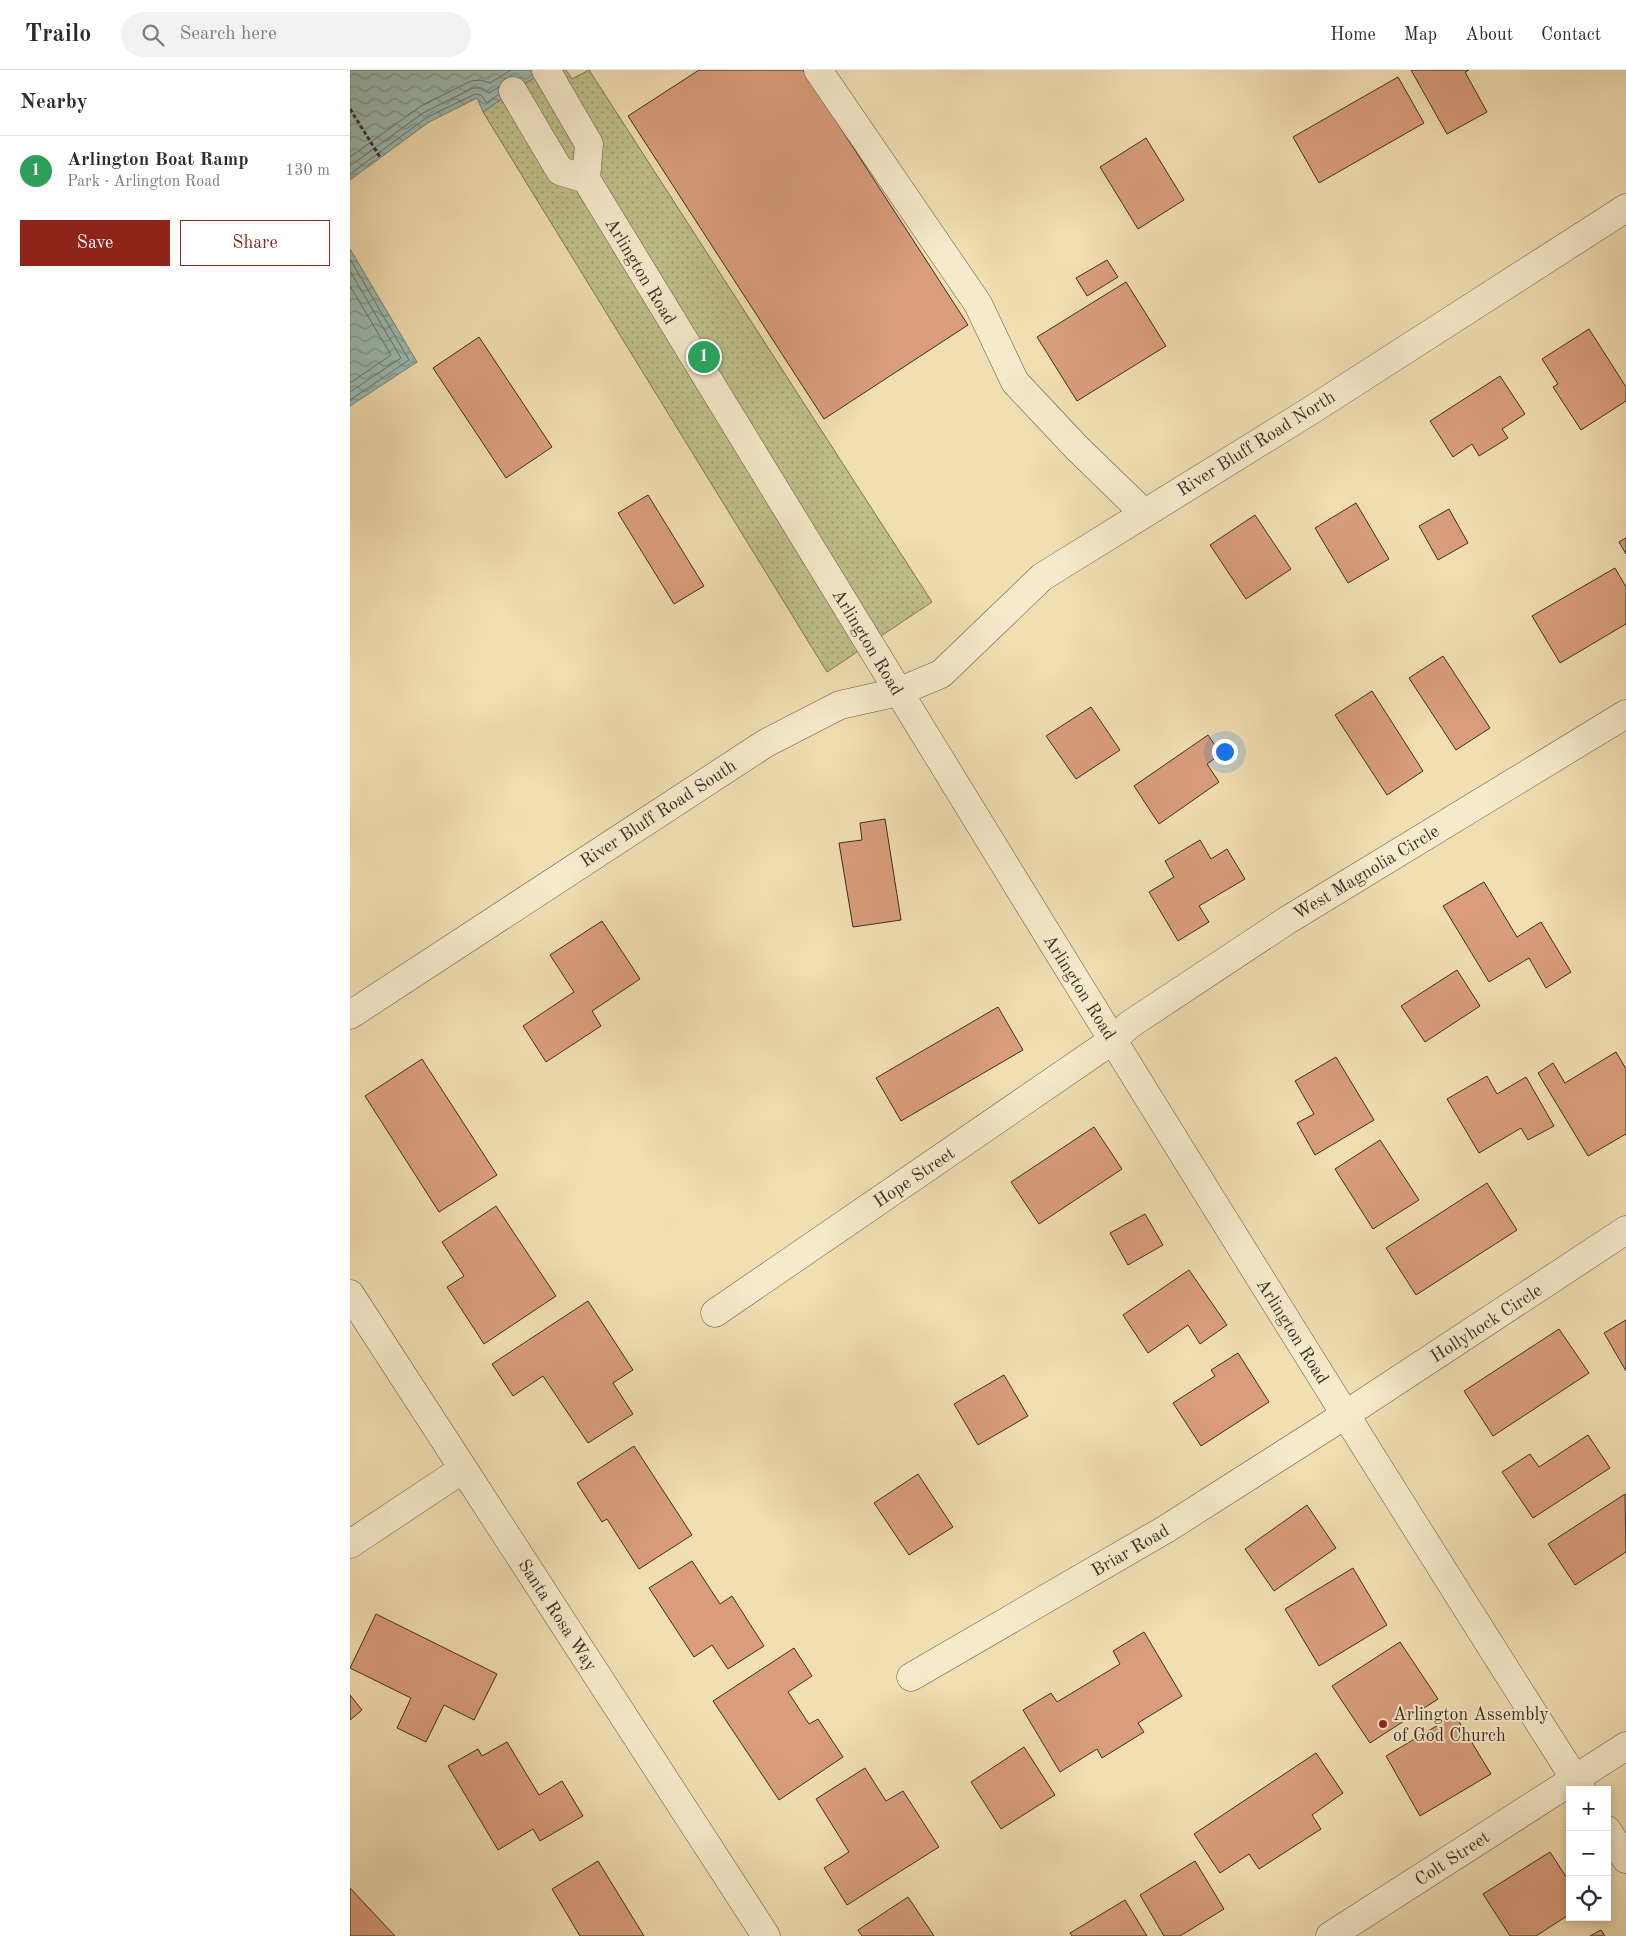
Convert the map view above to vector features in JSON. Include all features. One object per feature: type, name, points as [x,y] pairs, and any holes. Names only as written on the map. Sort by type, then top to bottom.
[{"type":"street","points":[[513,91],[560,171],[586,179],[589,144],[546,70]]},
{"type":"street","points":[[818,70],[978,304],[1014,382],[1077,448],[1144,513]]},
{"type":"street","name":"Arlington Road","points":[[586,179],[898,692],[1345,1416],[1578,1785]]},
{"type":"street","name":"River Bluff Road North","points":[[898,692],[941,674],[1042,577],[1310,410],[1626,208]]},
{"type":"street","name":"River Bluff Road South","points":[[350,1015],[766,743],[840,705],[898,692]]},
{"type":"street","name":"West Magnolia Circle","points":[[1114,1040],[1129,1024],[1286,922],[1626,714]]},
{"type":"street","name":"Hope Street","points":[[715,1313],[1114,1040]]},
{"type":"street","name":"Hollyhock Circle","points":[[1345,1416],[1626,1230]]},
{"type":"street","name":"Santa Rosa Way","points":[[350,1294],[766,1936]]},
{"type":"street","name":"Briar Road","points":[[911,1677],[1166,1529],[1345,1416]]},
{"type":"street","points":[[350,1544],[463,1470]]},
{"type":"street","name":"Colt Street","points":[[1330,1936],[1578,1785],[1626,1746]]},
{"type":"street","points":[[1608,1831],[1626,1859]]},
{"type":"path","points":[[350,109],[380,157]]},
{"type":"green space","points":[[547,70],[566,70],[572,79],[589,70],[932,602],[827,672],[483,112]]},
{"type":"water","points":[[350,70],[547,70],[483,112],[477,98],[429,122],[350,180]]},
{"type":"water","points":[[350,249],[417,362],[350,406]]},
{"type":"building","points":[[699,70],[803,70],[968,325],[824,419],[628,116]]},
{"type":"building","points":[[1411,70],[1469,70],[1465,72],[1487,112],[1447,134]]},
{"type":"building","points":[[1398,77],[1424,123],[1319,183],[1293,137]]},
{"type":"building","points":[[1146,138],[1184,200],[1138,229],[1100,167]]},
{"type":"building","points":[[1107,260],[1118,277],[1087,296],[1076,278]]},
{"type":"building","points":[[1126,282],[1166,346],[1077,401],[1037,337]]},
{"type":"building","points":[[1589,329],[1626,387],[1626,401],[1581,430],[1553,387],[1558,384],[1542,359]]},
{"type":"building","points":[[479,337],[552,447],[506,478],[433,368]]},
{"type":"building","points":[[1500,376],[1525,414],[1502,429],[1508,438],[1479,456],[1472,444],[1453,457],[1430,421]]},
{"type":"building","points":[[648,495],[704,586],[674,604],[618,513]]},
{"type":"building","points":[[1356,503],[1389,559],[1348,583],[1315,528]]},
{"type":"building","points":[[1449,509],[1468,543],[1438,560],[1419,526]]},
{"type":"building","points":[[1255,515],[1291,569],[1246,599],[1210,545]]},
{"type":"building","points":[[1626,538],[1626,554],[1619,542]]},
{"type":"building","points":[[1615,568],[1626,587],[1626,624],[1560,663],[1532,616]]},
{"type":"building","points":[[1443,656],[1490,728],[1456,750],[1409,678]]},
{"type":"building","points":[[1372,691],[1423,771],[1387,795],[1335,715]]},
{"type":"building","points":[[1091,707],[1120,750],[1076,779],[1046,736]]},
{"type":"building","points":[[1208,735],[1221,754],[1207,764],[1219,782],[1159,824],[1134,786]]},
{"type":"building","points":[[885,819],[901,920],[853,927],[839,843],[862,840],[860,823]]},
{"type":"building","points":[[1200,840],[1211,859],[1227,849],[1245,879],[1199,906],[1209,922],[1178,941],[1149,892],[1174,877],[1165,861]]},
{"type":"building","points":[[1484,882],[1517,937],[1541,922],[1571,972],[1546,988],[1529,958],[1489,982],[1443,906]]},
{"type":"building","points":[[602,921],[640,979],[592,1011],[601,1026],[546,1062],[523,1026],[574,992],[550,955]]},
{"type":"building","points":[[1457,970],[1480,1006],[1425,1042],[1401,1006]]},
{"type":"building","points":[[998,1007],[1023,1050],[901,1121],[876,1078]]},
{"type":"building","points":[[1616,1052],[1626,1069],[1626,1134],[1588,1156],[1538,1073],[1553,1063],[1565,1083]]},
{"type":"building","points":[[1336,1057],[1374,1120],[1315,1155],[1297,1123],[1314,1114],[1295,1081]]},
{"type":"building","points":[[422,1059],[497,1175],[439,1212],[365,1096]]},
{"type":"building","points":[[1487,1076],[1497,1094],[1526,1077],[1554,1126],[1528,1140],[1521,1128],[1479,1153],[1447,1099]]},
{"type":"building","points":[[1094,1127],[1122,1169],[1039,1224],[1011,1182]]},
{"type":"building","points":[[1380,1140],[1419,1200],[1373,1229],[1335,1169]]},
{"type":"building","points":[[1487,1183],[1517,1230],[1416,1295],[1386,1248]]},
{"type":"building","points":[[496,1206],[556,1296],[484,1344],[447,1287],[464,1276],[442,1242]]},
{"type":"building","points":[[1145,1214],[1163,1245],[1128,1265],[1110,1233]]},
{"type":"building","points":[[1189,1270],[1227,1325],[1200,1344],[1188,1325],[1148,1353],[1123,1315]]},
{"type":"building","points":[[588,1301],[633,1370],[613,1383],[633,1414],[588,1443],[543,1376],[513,1396],[492,1364]]},
{"type":"building","points":[[1626,1320],[1626,1371],[1604,1333]]},
{"type":"building","points":[[1559,1329],[1589,1373],[1493,1436],[1464,1391]]},
{"type":"building","points":[[1238,1353],[1269,1402],[1201,1446],[1173,1403],[1215,1376],[1211,1370]]},
{"type":"building","points":[[1004,1375],[1028,1416],[978,1445],[954,1404]]},
{"type":"building","points":[[1588,1435],[1610,1468],[1533,1518],[1502,1472],[1530,1454],[1539,1467]]},
{"type":"building","points":[[634,1446],[692,1535],[639,1569],[607,1519],[602,1522],[577,1483]]},
{"type":"building","points":[[918,1474],[953,1527],[909,1555],[874,1503]]},
{"type":"building","points":[[1625,1494],[1626,1552],[1575,1585],[1548,1544]]},
{"type":"building","points":[[1307,1505],[1336,1548],[1274,1591],[1245,1549]]},
{"type":"building","points":[[692,1561],[720,1604],[732,1596],[764,1646],[728,1669],[712,1645],[694,1657],[649,1588]]},
{"type":"building","points":[[1353,1568],[1387,1625],[1319,1666],[1285,1609]]},
{"type":"building","points":[[376,1614],[497,1674],[474,1720],[444,1705],[426,1742],[397,1728],[411,1698],[350,1668]]},
{"type":"building","points":[[1144,1632],[1182,1696],[1138,1723],[1144,1732],[1102,1758],[1097,1749],[1060,1772],[1023,1710],[1051,1693],[1057,1702],[1120,1664],[1113,1651]]},
{"type":"building","points":[[1400,1642],[1438,1699],[1370,1743],[1332,1686]]},
{"type":"building","points":[[794,1648],[812,1676],[788,1692],[809,1724],[818,1719],[843,1757],[779,1800],[713,1701]]},
{"type":"building","points":[[350,1695],[362,1710],[350,1720]]},
{"type":"building","points":[[1455,1715],[1491,1774],[1420,1816],[1386,1756]]},
{"type":"building","points":[[507,1742],[539,1795],[562,1781],[583,1816],[540,1841],[533,1829],[498,1850],[448,1766],[478,1749],[482,1756]]},
{"type":"building","points":[[1024,1747],[1055,1795],[1001,1829],[971,1782]]},
{"type":"building","points":[[1316,1753],[1343,1793],[1312,1815],[1321,1829],[1259,1869],[1249,1854],[1220,1873],[1194,1834]]},
{"type":"building","points":[[865,1768],[886,1801],[903,1791],[939,1847],[847,1905],[824,1868],[849,1852],[816,1799]]},
{"type":"building","points":[[1550,1852],[1566,1877],[1566,1917],[1536,1936],[1510,1936],[1483,1894]]},
{"type":"building","points":[[598,1861],[644,1936],[580,1936],[552,1889]]},
{"type":"building","points":[[1195,1861],[1224,1909],[1180,1936],[1164,1936],[1140,1895]]},
{"type":"building","points":[[350,1888],[395,1936],[350,1936]]},
{"type":"building","points":[[908,1897],[934,1936],[862,1936],[858,1930]]},
{"type":"building","points":[[1125,1900],[1147,1936],[1072,1936],[1070,1933]]},
{"type":"building","points":[[1601,1930],[1605,1936],[1590,1936]]},
{"type":"place","name":"Arlington Boat Ramp","points":[[704,357]]},
{"type":"place","name":"Arlington Assembly of God Church","points":[[1383,1724]]}]
